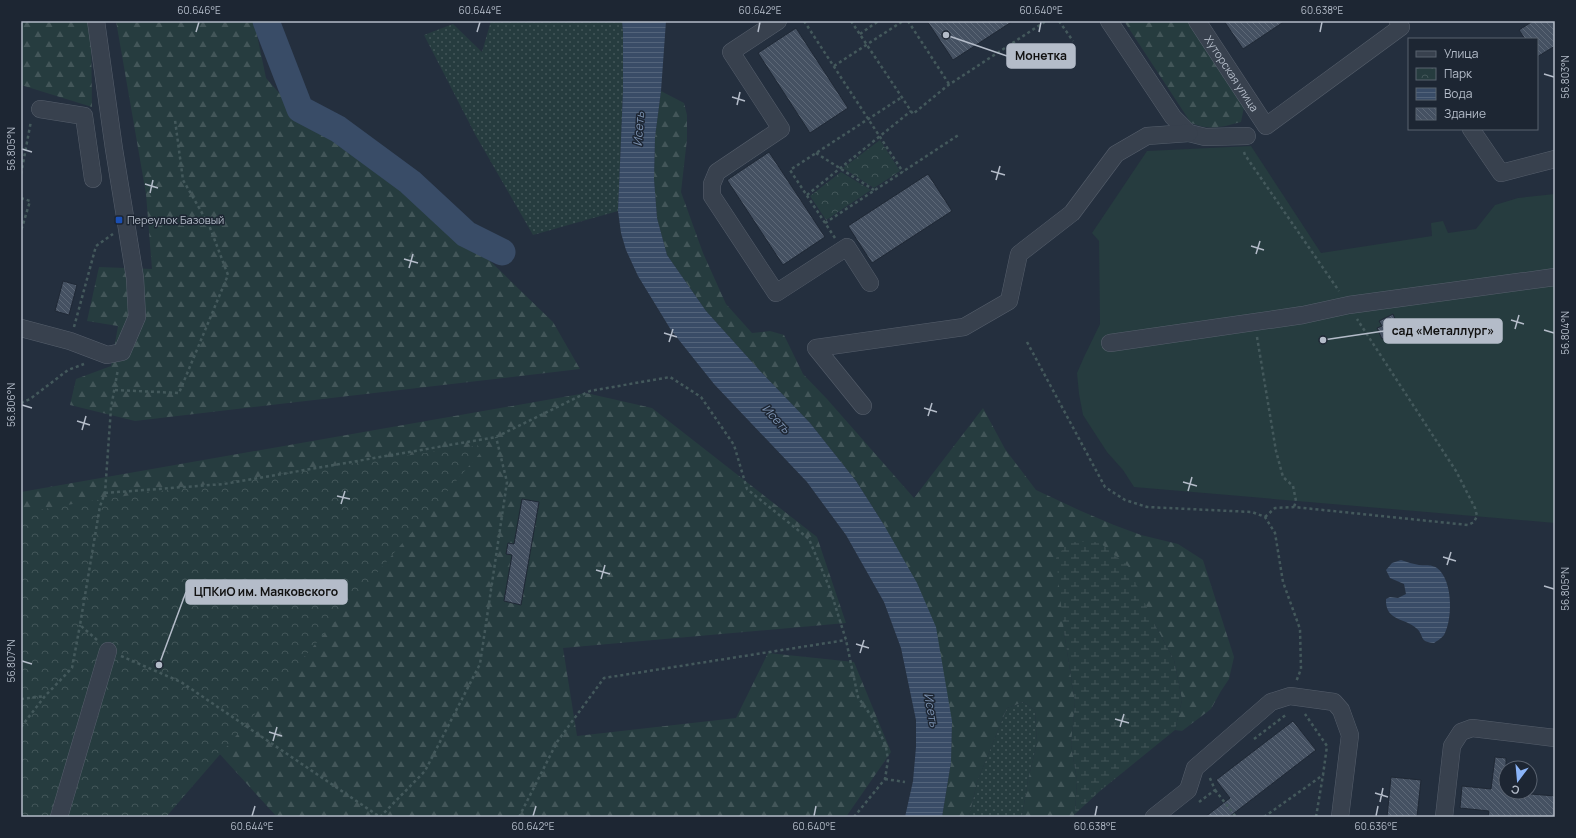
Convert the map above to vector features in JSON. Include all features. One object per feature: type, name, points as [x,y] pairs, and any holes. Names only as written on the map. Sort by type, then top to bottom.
[{"type":"street","points":[[21,328],[114,354],[137,318],[135,278],[114,149],[96,21]]},
{"type":"street","points":[[778,21],[731,52],[781,129],[717,172],[712,184],[712,196],[776,293],[847,247],[870,283]]},
{"type":"street","points":[[1109,21],[1173,118],[1189,133]]},
{"type":"street","name":"Хуторская улица","points":[[1197,21],[1266,126],[1403,29]]},
{"type":"street","points":[[36,112],[84,116],[93,179]]},
{"type":"street","points":[[1472,130],[1501,173],[1555,159]]},
{"type":"street","points":[[863,406],[816,348],[964,327],[1009,301],[1019,254],[1072,213],[1116,154],[1147,136],[1189,133],[1205,137],[1247,136]]},
{"type":"street","points":[[90,156],[114,149]]},
{"type":"street","points":[[1110,343],[1303,315],[1349,306],[1555,277]]},
{"type":"street","points":[[59,817],[108,650]]},
{"type":"street","points":[[1154,817],[1188,790],[1195,768],[1271,702],[1334,702],[1341,710],[1350,735],[1340,817]]},
{"type":"street","points":[[1444,817],[1452,746],[1461,732],[1472,728],[1555,738]]},
{"type":"path","points":[[804,21],[903,172]]},
{"type":"path","points":[[851,21],[913,114],[949,84],[1046,21]]},
{"type":"path","points":[[860,34],[877,22],[876,21]]},
{"type":"path","points":[[834,66],[903,21]]},
{"type":"path","points":[[908,21],[949,84]]},
{"type":"path","points":[[1059,21],[1073,42]]},
{"type":"path","points":[[843,250],[790,170],[902,97]]},
{"type":"path","points":[[807,195],[911,111]]},
{"type":"path","points":[[21,174],[36,112]]},
{"type":"path","points":[[115,390],[179,393],[228,275],[209,225],[183,180],[175,120]]},
{"type":"path","points":[[825,223],[960,134]]},
{"type":"path","points":[[1247,136],[1244,146],[1245,155],[1349,306],[1456,471],[1475,508],[1477,516],[1474,522],[1468,525],[1294,507],[1275,508],[1265,516]]},
{"type":"path","points":[[816,153],[874,190]]},
{"type":"path","points":[[21,198],[30,201],[21,231]]},
{"type":"path","points":[[70,341],[96,246],[126,221]]},
{"type":"path","points":[[1254,322],[1276,451],[1283,477],[1293,486],[1296,501],[1294,507]]},
{"type":"path","points":[[1027,342],[1105,487],[1125,500],[1147,507],[1252,512],[1265,516],[1275,533],[1283,582],[1300,629],[1301,669],[1291,703],[1250,742]]},
{"type":"path","points":[[21,404],[30,400],[68,370],[114,354],[115,390],[111,408],[105,493],[100,506],[72,668],[45,696],[21,727]]},
{"type":"path","points":[[105,493],[224,484],[496,437],[590,391],[670,377],[701,397],[734,445],[747,489],[809,539],[830,589],[846,640],[858,697],[876,723],[886,747],[888,760],[885,779],[854,817]]},
{"type":"path","points":[[80,625],[108,650],[181,682],[380,817],[425,771],[480,664],[507,482],[496,437]]},
{"type":"path","points":[[519,817],[557,742],[604,678],[846,640]]},
{"type":"path","points":[[21,699],[45,696]]},
{"type":"path","points":[[1304,713],[1327,746],[1316,817]]},
{"type":"path","points":[[1264,817],[1323,774]]},
{"type":"path","points":[[1208,775],[1215,790],[1236,817]]},
{"type":"path","points":[[885,779],[905,782]]},
{"type":"path","points":[[1198,803],[1215,790]]},
{"type":"green space","points":[[21,21],[89,21],[91,29],[92,107],[21,85]]},
{"type":"green space","points":[[116,21],[258,21],[256,30],[266,78],[309,127],[363,142],[413,192],[439,225],[489,260],[553,322],[580,369],[135,421],[70,405],[76,379],[111,366],[118,326],[87,321],[99,267],[152,269],[146,194]]},
{"type":"green space","points":[[491,21],[622,21],[623,91],[618,211],[533,235],[476,136],[424,35],[453,24],[482,52]]},
{"type":"green space","points":[[1124,21],[1188,21],[1244,107],[1241,122],[1222,127],[1210,128],[1191,123]]},
{"type":"green space","points":[[661,91],[684,103],[687,115],[687,139],[681,192],[703,253],[726,304],[752,333],[770,331],[784,335],[803,374],[827,399],[914,498],[983,408],[1005,449],[1036,490],[1114,525],[1141,535],[1178,544],[1203,560],[1234,657],[1229,679],[1211,709],[1182,731],[1175,730],[1182,700],[1174,660],[1155,625],[1064,632],[1075,702],[1071,745],[1077,780],[1075,813],[1073,817],[1022,817],[1028,780],[1037,743],[1035,710],[1023,702],[1007,708],[977,782],[969,817],[942,817],[951,762],[952,721],[884,525],[856,481],[810,423],[761,372],[706,311],[667,255],[657,218],[654,179],[655,137]]},
{"type":"green space","points":[[880,140],[900,171],[874,188],[843,168]]},
{"type":"green space","points":[[1251,146],[1321,253],[1432,236],[1431,223],[1443,221],[1448,233],[1476,229],[1495,205],[1518,198],[1555,194],[1555,523],[1134,487],[1123,470],[1107,452],[1083,415],[1079,394],[1077,373],[1100,324],[1099,241],[1092,233],[1147,151]]},
{"type":"green space","points":[[841,172],[871,190],[826,220],[810,196]]},
{"type":"green space","points":[[586,393],[652,408],[817,537],[846,623],[563,648],[577,736],[736,718],[768,653],[854,662],[891,752],[846,817],[277,817],[176,706],[21,817],[21,492]]},
{"type":"green space","points":[[488,444],[166,817],[21,817],[21,513],[90,501]]},
{"type":"green space","points":[[1068,542],[1099,542],[1128,566],[1155,625],[1174,660],[1182,700],[1175,730],[1100,791],[1075,814],[1077,780],[1071,745],[1075,702],[1064,632],[1056,558]]},
{"type":"green space","points":[[1023,702],[1035,710],[1037,743],[1028,780],[1022,817],[969,817],[977,782],[1007,708]]},
{"type":"water","name":"Исеть","points":[[622,21],[666,21],[661,91],[655,137],[654,179],[657,218],[667,255],[706,311],[761,372],[810,423],[856,481],[884,525],[917,583],[936,627],[952,721],[951,762],[942,817],[905,817],[913,781],[916,747],[916,720],[901,648],[884,602],[846,535],[807,482],[714,384],[671,330],[638,276],[626,250],[621,233],[618,211],[623,91]]},
{"type":"water","points":[[1401,560],[1417,565],[1435,567],[1446,581],[1450,600],[1449,619],[1444,635],[1434,643],[1424,640],[1416,628],[1392,615],[1387,606],[1386,599],[1390,597],[1398,598],[1406,594],[1404,584],[1390,578],[1386,570],[1392,563]]},
{"type":"building","points":[[927,21],[1013,21],[953,60]]},
{"type":"building","points":[[1224,21],[1285,21],[1243,49]]},
{"type":"building","points":[[1533,21],[1555,21],[1555,46],[1538,56],[1538,38],[1524,38],[1519,30]]},
{"type":"building","points":[[796,28],[848,108],[810,133],[758,53]]},
{"type":"building","points":[[769,152],[825,237],[783,265],[727,180]]},
{"type":"building","points":[[928,174],[952,211],[872,263],[848,226]]},
{"type":"building","points":[[63,281],[77,285],[69,315],[55,311]]},
{"type":"building","points":[[1393,314],[1402,336],[1389,342],[1387,337],[1382,339],[1377,328],[1382,326],[1379,321]]},
{"type":"building","points":[[522,499],[539,502],[521,605],[504,601],[512,555],[506,554],[508,543],[514,544]]},
{"type":"building","points":[[1293,721],[1316,750],[1229,817],[1205,817],[1230,798],[1216,780]]},
{"type":"building","points":[[1495,757],[1506,758],[1506,760],[1498,760],[1498,800],[1538,800],[1538,795],[1555,796],[1555,817],[1488,817],[1489,811],[1460,808],[1462,786],[1491,789]]},
{"type":"building","points":[[1391,777],[1421,780],[1417,817],[1387,817]]},
{"type":"waterway","points":[[266,21],[300,109],[338,129],[410,182],[466,234],[502,252]]},
{"type":"place","name":"Монетка","points":[[946,35]]},
{"type":"place","name":"Переулок Базовый","points":[[119,220]]},
{"type":"place","name":"сад «Металлург»","points":[[1323,340]]},
{"type":"place","name":"ЦПКиО им. Маяковского","points":[[159,665]]}]
